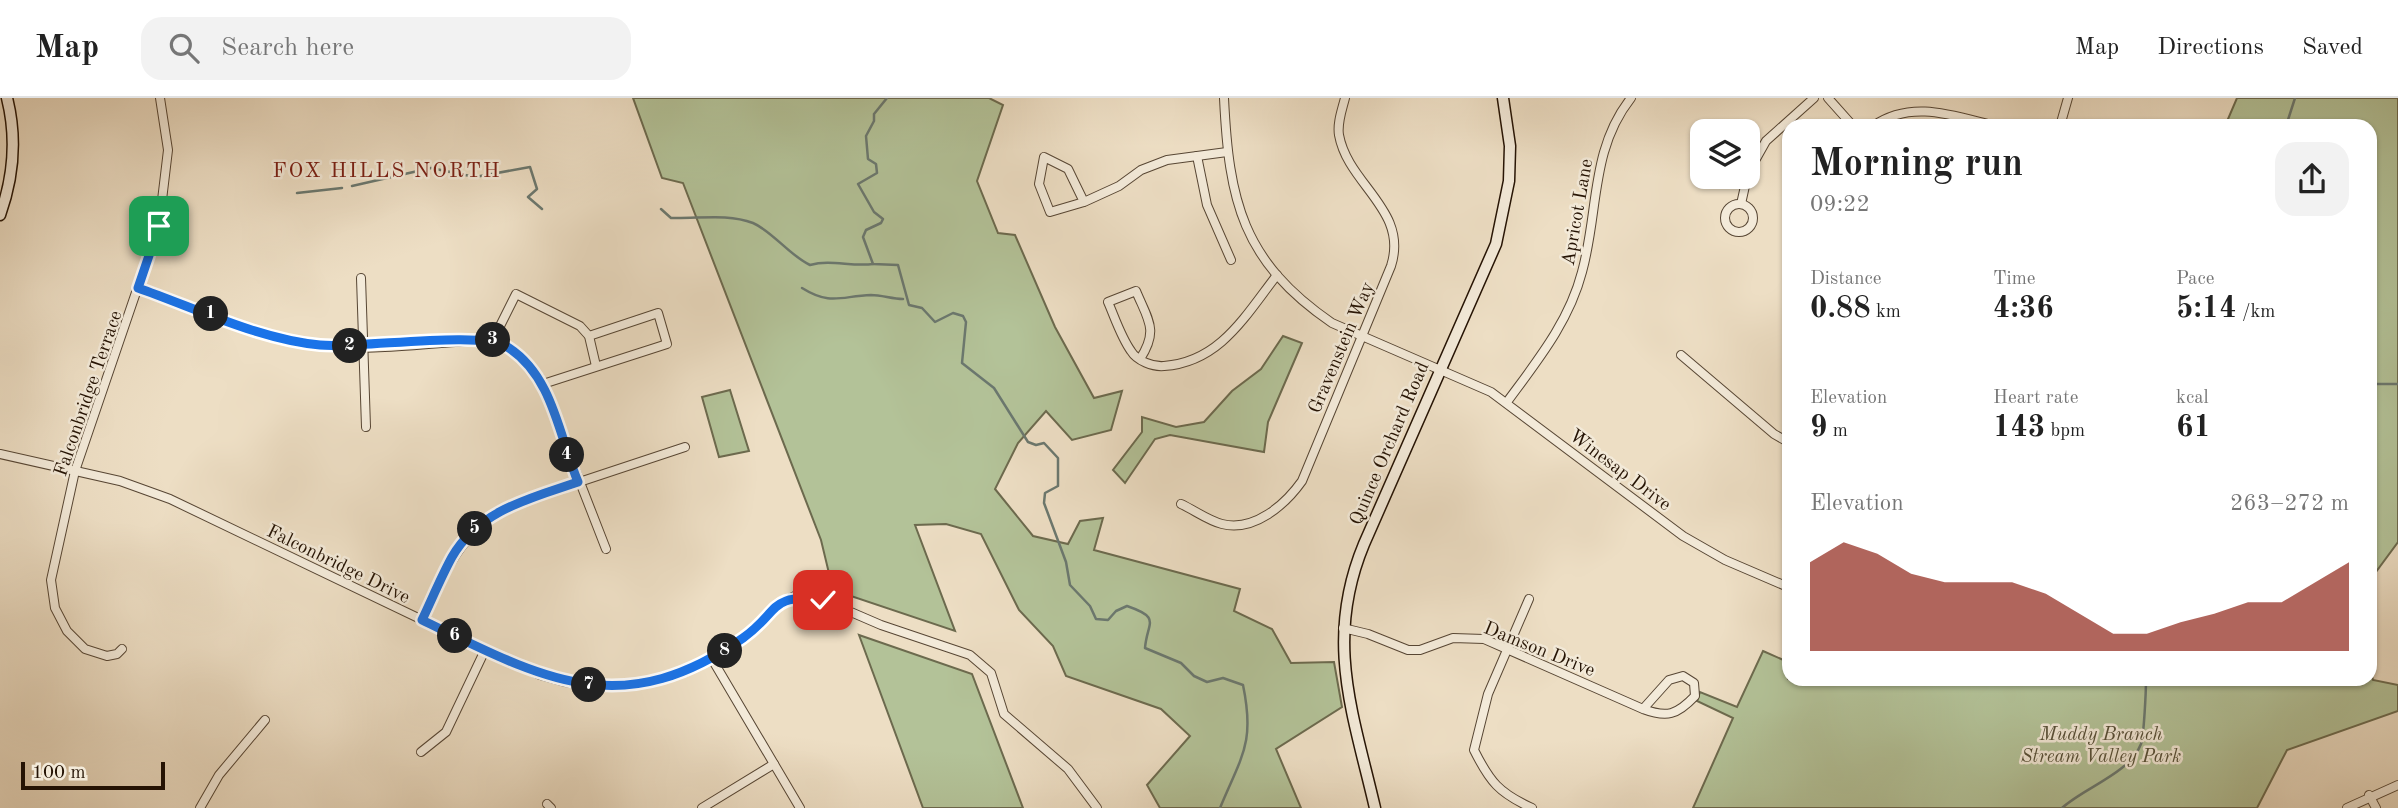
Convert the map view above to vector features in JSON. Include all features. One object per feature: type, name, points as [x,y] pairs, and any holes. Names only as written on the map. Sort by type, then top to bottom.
[{"type":"street","points":[[0,215],[11,176],[14,145],[7,98]]},
{"type":"street","name":"Falconbridge Terrace","points":[[122,649],[117,654],[107,656],[85,649],[67,631],[55,608],[51,580],[75,471],[159,226],[168,150],[160,98]]},
{"type":"street","name":"Winesap Drive","points":[[1224,98],[1230,182],[1241,215],[1257,248],[1277,275],[1312,309],[1362,336],[1439,368],[1507,402],[1683,536],[1725,560],[1782,584]]},
{"type":"street","name":"Gravenstein Way","points":[[1181,504],[1222,524],[1237,524],[1260,519],[1284,502],[1302,481],[1391,266],[1395,242],[1383,207],[1349,162],[1339,135],[1345,98]]},
{"type":"street","name":"Quince Orchard Road","points":[[1375,808],[1347,684],[1343,628],[1346,596],[1356,563],[1439,368],[1496,244],[1506,206],[1510,145],[1503,98]]},
{"type":"street","points":[[1791,119],[1814,98]]},
{"type":"street","points":[[1828,98],[1847,119]]},
{"type":"street","points":[[2062,119],[2068,98]]},
{"type":"street","name":"Apricot Lane","points":[[1507,402],[1558,330],[1574,297],[1590,240],[1600,159],[1609,132],[1626,100]]},
{"type":"street","points":[[1884,119],[1906,111],[1930,110],[1967,119]]},
{"type":"street","points":[[1760,152],[1766,141],[1782,127]]},
{"type":"street","points":[[1084,202],[1069,169],[1044,157],[1039,184],[1050,212],[1084,202],[1119,186],[1142,170],[1167,160],[1227,152]]},
{"type":"street","points":[[1197,156],[1207,205],[1231,260]]},
{"type":"street","points":[[1741,204],[1745,189]]},
{"type":"street","points":[[1140,359],[1149,345],[1152,328],[1136,291],[1108,302],[1132,354],[1140,359],[1156,367],[1199,359],[1228,339],[1277,275]]},
{"type":"street","points":[[361,278],[366,427]]},
{"type":"street","points":[[138,288],[279,337],[319,345],[363,346],[493,340],[521,357],[543,384],[606,550]]},
{"type":"street","points":[[493,340],[516,294],[580,327],[589,336],[596,366]]},
{"type":"street","points":[[543,384],[667,344],[658,313],[589,336]]},
{"type":"street","points":[[1681,355],[1782,439]]},
{"type":"street","points":[[422,620],[452,557],[475,529],[491,515],[513,504],[684,447]]},
{"type":"street","name":"Falconbridge Drive","points":[[0,454],[120,481],[170,499],[540,675],[600,686],[661,679],[712,659],[749,634],[775,607],[795,596],[823,600],[881,625],[970,654],[991,673],[1004,714],[1068,769],[1097,808]]},
{"type":"street","points":[[1529,598],[1488,694],[1474,750],[1490,782],[1512,799],[1532,808]]},
{"type":"street","name":"Damson Drive","points":[[1343,628],[1368,634],[1408,650],[1420,650],[1465,636],[1507,648],[1643,709],[1661,716],[1679,713],[1695,696],[1694,683],[1683,676],[1669,680],[1643,709]]},
{"type":"street","points":[[421,752],[446,732],[485,650]]},
{"type":"street","points":[[712,659],[800,808]]},
{"type":"street","points":[[200,808],[219,775],[265,720]]},
{"type":"street","points":[[702,808],[774,764]]},
{"type":"street","points":[[2347,808],[2370,795],[2398,785]]},
{"type":"street","points":[[2370,795],[2375,808]]},
{"type":"green space","points":[[633,98],[989,98],[1003,105],[977,181],[998,233],[1015,235],[1055,327],[1094,398],[1122,391],[1111,430],[1072,440],[1046,411],[1018,443],[995,489],[1033,536],[1068,544],[1080,521],[1103,518],[1094,550],[1240,589],[1234,611],[1272,629],[1291,663],[1334,662],[1342,707],[1276,749],[1301,808],[1160,808],[1147,785],[1190,736],[1161,709],[1066,676],[1053,646],[1019,610],[981,534],[946,524],[915,525],[955,631],[833,590],[821,540],[683,183],[662,178]]},
{"type":"green space","points":[[2237,98],[2398,98],[2398,542],[2377,570],[2377,119],[2228,119]]},
{"type":"green space","points":[[1283,336],[1302,343],[1268,422],[1264,452],[1170,435],[1155,439],[1125,483],[1113,470],[1142,432],[1142,417],[1176,427],[1204,422],[1232,391],[1261,369]]},
{"type":"green space","points":[[730,390],[749,451],[719,457],[702,397]]},
{"type":"green space","points":[[859,635],[972,674],[1023,808],[923,808]]},
{"type":"green space","name":"Muddy Branch Stream Valley Park","points":[[1763,651],[1782,659],[1782,686],[2377,686],[2377,681],[2398,685],[2398,711],[2287,750],[2257,808],[1693,808],[1733,718],[1697,701],[1700,692],[1737,707]]},
{"type":"waterway","points":[[887,98],[874,114],[874,121],[866,136],[868,159],[876,164],[877,173],[858,184],[874,212],[883,219],[881,223],[866,230],[863,237],[873,264],[898,265],[909,305],[922,308],[935,322],[953,313],[963,316],[966,322],[962,363],[994,388],[1028,442],[1036,445],[1044,443],[1058,458],[1058,486],[1045,493],[1044,503],[1066,562],[1070,585],[1090,606],[1096,619],[1108,620],[1116,611],[1127,606],[1138,610],[1145,614],[1150,622],[1145,648],[1181,663],[1194,676],[1207,682],[1223,678],[1243,685],[1248,721],[1247,735],[1240,761],[1220,808]]},
{"type":"waterway","points":[[2288,119],[2295,98]]},
{"type":"waterway","points":[[352,186],[431,168],[475,177],[530,167],[537,189],[528,197],[542,209]]},
{"type":"waterway","points":[[297,193],[342,188]]},
{"type":"waterway","points":[[661,209],[671,218],[723,217],[753,223],[810,265],[873,264]]},
{"type":"waterway","points":[[802,288],[821,297],[836,299],[871,295],[903,299]]},
{"type":"waterway","points":[[2377,384],[2398,384]]},
{"type":"waterway","points":[[2062,808],[2117,772],[2135,755],[2142,739],[2146,686]]},
{"type":"district","name":"FOX HILLS NORTH","points":[[387,170]]},
{"type":"route","points":[[159,226],[138,288],[279,337],[319,345],[363,346],[493,340],[508,346],[539,377],[578,482],[513,504],[491,515],[475,529],[452,557],[422,620],[540,675],[565,682],[600,686],[637,684],[685,672],[712,659],[749,634],[775,607],[795,596],[823,600]]}]
